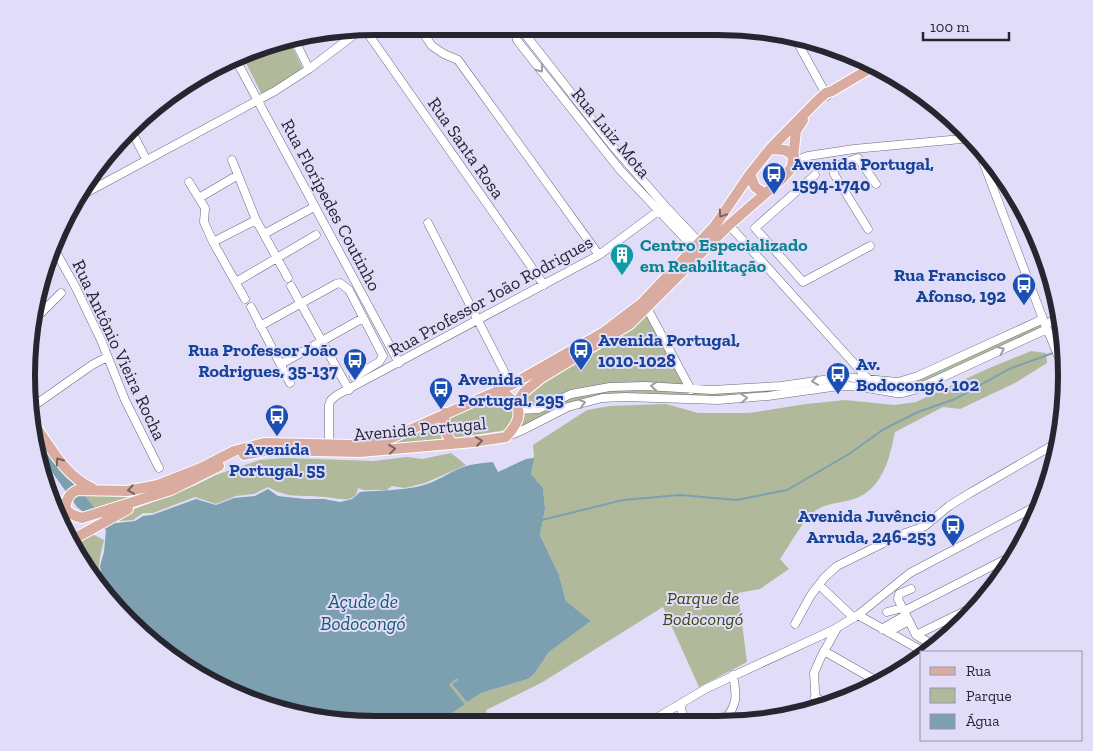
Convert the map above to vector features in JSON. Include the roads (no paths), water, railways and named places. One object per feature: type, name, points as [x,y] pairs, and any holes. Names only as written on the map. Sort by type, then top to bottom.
[{"type":"main road","points":[[794,158],[796,131],[802,121],[828,94],[868,70]]},
{"type":"main road","name":"Avenida Portugal","points":[[794,158],[789,172],[729,225],[623,330],[541,378],[524,392],[517,407],[516,423],[506,437],[452,444],[342,453],[260,451],[238,456],[189,482],[108,514],[82,518],[67,508],[72,492],[82,489],[112,492],[127,491],[158,485],[201,468],[234,451],[264,443],[353,445],[387,440],[511,385],[615,324],[642,303],[714,227],[750,174],[770,149],[802,115],[828,94]]},
{"type":"main road","points":[[770,149],[785,150],[794,158]]},
{"type":"main road","points":[[750,174],[755,187],[765,194]]},
{"type":"main road","points":[[499,389],[510,397],[517,407]]},
{"type":"main road","points":[[445,413],[444,429],[452,444]]},
{"type":"main road","points":[[41,435],[63,467],[80,482],[96,490]]},
{"type":"main road","points":[[59,502],[67,508],[66,517]]},
{"type":"main road","name":"Avenida Portugal","points":[[76,537],[108,514]]},
{"type":"street","name":"Rua Santa Rosa","points":[[368,35],[544,286]]},
{"type":"street","points":[[424,35],[432,46],[458,60],[599,255]]},
{"type":"street","name":"Rua Luiz Mota","points":[[516,35],[517,40],[570,109],[621,171],[662,209],[697,246]]},
{"type":"street","name":"Rua Luiz Mota","points":[[526,35],[662,209]]},
{"type":"street","points":[[89,191],[275,91],[309,69],[352,36]]},
{"type":"street","points":[[297,45],[309,69]]},
{"type":"street","points":[[800,46],[828,94]]},
{"type":"street","name":"Rua Florípedes Coutinho","points":[[238,64],[399,363]]},
{"type":"street","points":[[134,136],[146,159]]},
{"type":"street","points":[[794,158],[854,149],[962,139]]},
{"type":"street","points":[[854,149],[876,184]]},
{"type":"street","points":[[858,158],[839,165],[834,170],[834,174],[868,229]]},
{"type":"street","points":[[232,160],[256,220],[288,278]]},
{"type":"street","points":[[983,162],[1057,352]]},
{"type":"street","points":[[815,174],[755,228],[803,282],[870,246]]},
{"type":"street","points":[[199,198],[238,175]]},
{"type":"street","points":[[189,182],[204,208],[204,222],[213,242],[245,299]]},
{"type":"street","points":[[264,234],[314,207]]},
{"type":"street","name":"Rua Professor João Rodrigues","points":[[329,444],[329,405],[334,397],[599,255],[662,209]]},
{"type":"street","points":[[213,242],[256,220]]},
{"type":"street","points":[[428,223],[511,385]]},
{"type":"street","points":[[729,225],[869,380]]},
{"type":"street","points":[[236,282],[316,236]]},
{"type":"street","points":[[763,262],[776,251]]},
{"type":"street","name":"Rua Antônio Vieira Rocha","points":[[57,255],[75,286],[158,468]]},
{"type":"street","points":[[260,326],[340,283],[349,290],[383,356],[372,367],[354,376]]},
{"type":"street","points":[[291,286],[348,390]]},
{"type":"street","points":[[41,313],[61,292]]},
{"type":"street","points":[[251,307],[290,382]]},
{"type":"street","points":[[647,308],[691,390]]},
{"type":"street","points":[[281,364],[363,318]]},
{"type":"street","points":[[506,437],[568,408],[602,398],[718,400],[848,386],[862,386],[903,393],[932,382],[1053,320]]},
{"type":"street","points":[[517,407],[539,409],[571,394],[610,387],[646,386],[712,390],[780,386],[844,377],[889,382],[909,380],[1045,325]]},
{"type":"street","points":[[37,404],[92,364],[107,357]]},
{"type":"street","points":[[844,377],[850,369],[849,357]]},
{"type":"street","points":[[795,624],[811,595],[837,566],[900,535],[925,526],[949,506],[1050,448]]},
{"type":"street","points":[[660,716],[707,688],[856,617],[910,573],[1031,509]]},
{"type":"street","points":[[885,630],[905,614],[1003,561]]},
{"type":"street","points":[[819,585],[856,617],[885,630],[920,650]]},
{"type":"street","points":[[910,589],[899,594],[898,597],[916,636],[929,643]]},
{"type":"street","points":[[887,612],[905,614]]},
{"type":"street","points":[[916,636],[961,613]]},
{"type":"street","points":[[815,701],[814,673],[838,627]]},
{"type":"street","points":[[824,651],[872,679]]},
{"type":"street","points":[[727,716],[735,705],[736,698],[733,675]]},
{"type":"street","points":[[815,697],[820,700]]},
{"type":"street","points":[[680,704],[683,716]]},
{"type":"water","name":"Açude de Bodocongó","points":[[41,438],[92,505],[117,523],[135,521],[143,516],[152,515],[196,499],[216,505],[234,498],[255,496],[268,489],[278,496],[340,502],[352,499],[360,492],[424,485],[470,465],[493,462],[498,472],[526,459],[534,458],[531,474],[543,488],[545,509],[540,535],[559,575],[566,601],[591,621],[549,652],[534,674],[528,679],[481,693],[467,702],[452,684],[458,680],[456,679],[449,685],[465,704],[448,716],[353,715],[309,709],[266,698],[225,681],[186,659],[151,632],[119,600],[102,579],[100,566],[104,552],[106,530],[77,507],[48,466]]},
{"type":"waterway","points":[[542,520],[623,500],[680,495],[737,500],[787,490],[849,454],[884,429],[918,412],[955,399],[1009,369],[1053,353]]},
{"type":"place","name":"Avenida Portugal, 1594-1740","points":[[774,195]]},
{"type":"place","name":"Centro Especializado em Reabilitação","points":[[622,276]]},
{"type":"place","name":"Rua Francisco Afonso, 192","points":[[1024,306]]},
{"type":"place","name":"Avenida Portugal, 1010-1028","points":[[581,371]]},
{"type":"place","name":"Rua Professor João Rodrigues, 35-137","points":[[355,381]]},
{"type":"place","name":"Av. Bodocongó, 102","points":[[838,395]]},
{"type":"place","name":"Avenida Portugal, 295","points":[[441,410]]},
{"type":"place","name":"Avenida Portugal, 55","points":[[277,437]]},
{"type":"place","name":"Avenida Juvêncio Arruda, 246-253","points":[[953,547]]},
{"type":"park label","name":"Parque de Bodocongó","points":[[703,608]]}]
